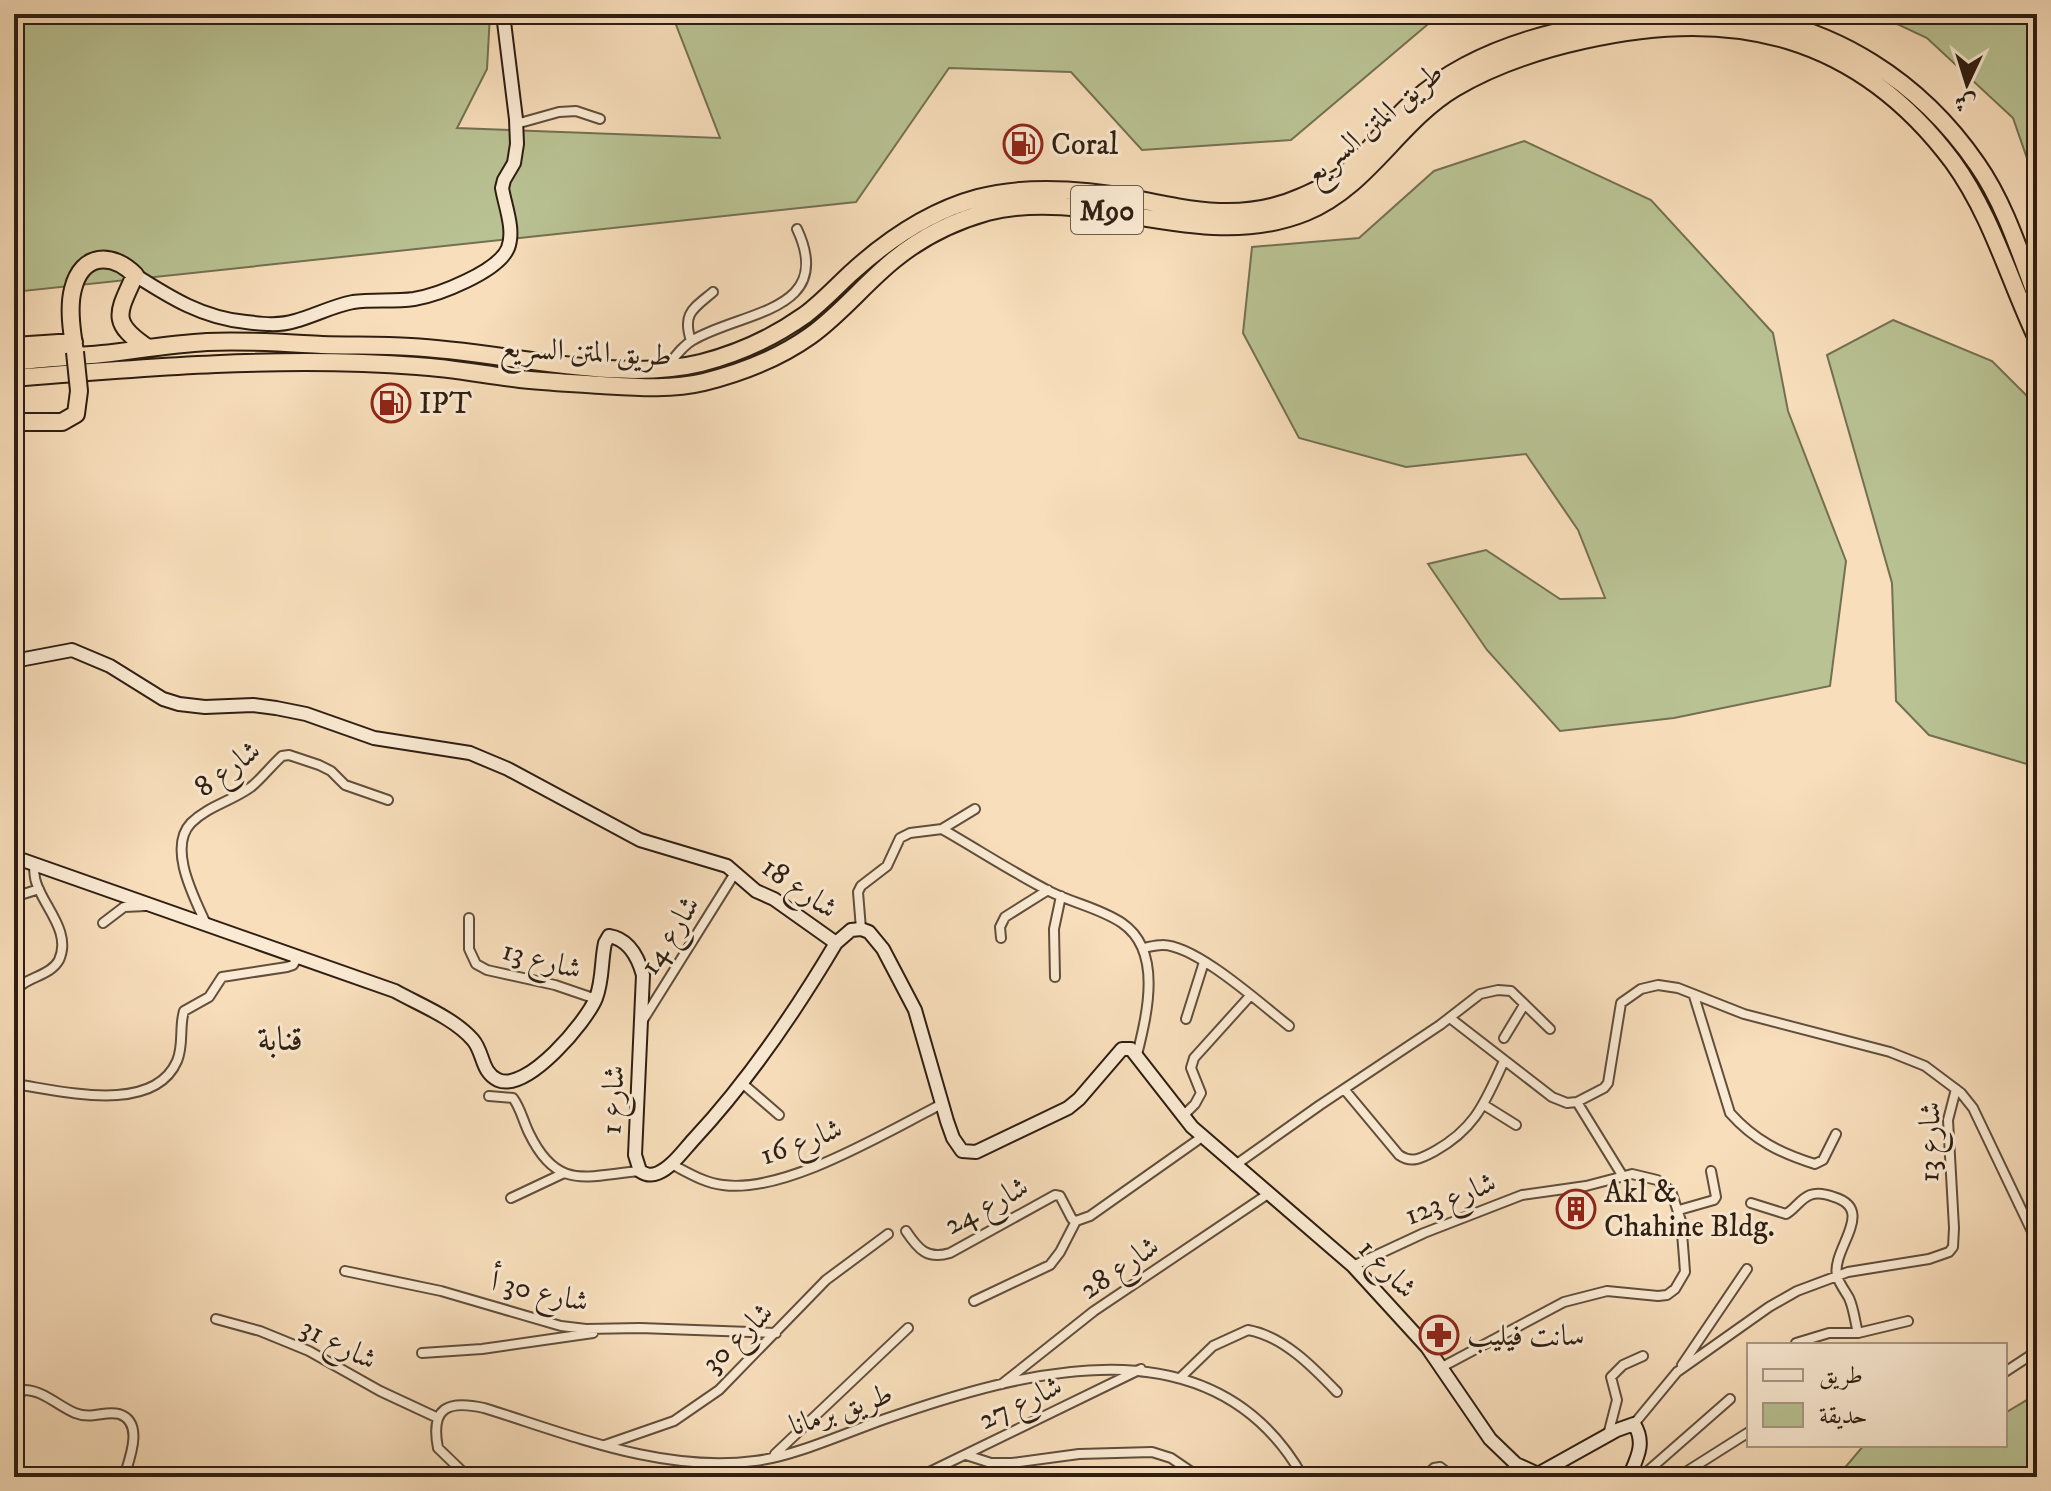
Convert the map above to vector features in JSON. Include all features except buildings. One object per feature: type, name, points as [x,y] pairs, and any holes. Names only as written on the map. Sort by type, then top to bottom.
[{"type":"highway","name":"طريق المتن السريع","points":[[15,376],[148,348],[237,342],[410,347],[643,370],[698,364],[770,336],[806,315],[854,271],[918,222],[979,198],[1012,192],[1051,191],[1133,199],[1199,212],[1225,213],[1272,207],[1336,180],[1430,87],[1495,50],[1624,18],[1660,14]]},
{"type":"highway","points":[[1735,14],[1783,22],[1820,34],[1853,49],[1895,78],[1930,111],[1979,166],[2011,228],[2037,298]]},
{"type":"highway","name":"طريق المتن السريع","points":[[15,376],[242,362],[316,361],[419,366],[522,379],[643,388],[700,383],[753,366],[793,347],[813,334],[898,256],[942,229],[983,213],[1027,205],[1066,205],[1192,226],[1232,228],[1277,222],[1310,210],[1340,194],[1364,175],[1424,110],[1453,89],[1484,73],[1545,49],[1613,33],[1687,25],[1720,26],[1796,42],[1836,58],[1902,106],[1945,152],[1974,196],[2002,249],[2019,300],[2037,339]]},
{"type":"highway","points":[[14,422],[62,422],[76,414],[79,391],[72,290],[81,271],[99,259],[107,258],[125,265],[135,275],[123,302],[121,324],[128,334],[148,348]]},
{"type":"highway","points":[[14,346],[74,347]]},
{"type":"street","points":[[135,275],[199,312],[219,318],[270,324],[297,321],[350,303],[412,299],[435,294],[491,267],[509,246],[511,237],[502,188],[516,157],[516,124],[503,14]]},
{"type":"street","points":[[516,124],[543,119],[559,112],[576,111],[600,119]]},
{"type":"street","points":[[667,368],[691,341],[770,309],[795,294],[803,282],[807,266],[804,244],[797,229]]},
{"type":"street","points":[[691,341],[687,328],[689,313],[713,292]]},
{"type":"street","name":"شارع 18","points":[[14,661],[72,650],[102,661],[163,699],[179,704],[276,708],[306,714],[374,738],[470,753],[508,769],[640,840],[665,850],[718,861],[756,891],[774,899],[836,943]]},
{"type":"street","name":"شارع 8","points":[[206,924],[190,892],[184,867],[184,836],[192,823],[249,788],[282,756],[289,755],[319,765],[331,771],[345,785],[388,800]]},
{"type":"street","points":[[861,929],[858,892],[861,886],[887,866],[900,838],[910,833],[942,829],[975,809]]},
{"type":"street","points":[[942,829],[1048,890],[1122,923],[1138,937],[1143,948],[1148,1008],[1137,1055]]},
{"type":"street","name":"شارع 1","points":[[14,857],[395,991],[453,1024],[472,1039],[486,1070],[504,1082],[524,1077],[579,1027],[596,999],[605,943],[609,936],[613,936],[627,944],[639,961],[644,991],[635,1155],[640,1171],[646,1175],[656,1174],[671,1164]]},
{"type":"street","points":[[14,993],[18,986],[54,966],[61,953],[56,919],[39,889],[34,863]]},
{"type":"street","name":"شارع 14","points":[[642,1021],[735,873]]},
{"type":"street","points":[[14,897],[39,889]]},
{"type":"street","points":[[1001,938],[1000,927],[1005,917],[1048,890]]},
{"type":"street","points":[[1055,977],[1054,929],[1061,896]]},
{"type":"street","points":[[103,923],[124,907],[155,906]]},
{"type":"street","name":"شارع 13","points":[[469,918],[469,949],[476,964],[487,970],[555,985],[596,999]]},
{"type":"street","points":[[671,1164],[742,1083],[836,943],[851,930],[861,929],[876,938],[915,1010],[942,1104],[962,1151],[976,1152],[1068,1108],[1122,1049],[1131,1049],[1137,1055]]},
{"type":"street","points":[[1143,948],[1172,946],[1204,962],[1289,1026]]},
{"type":"street","points":[[14,1084],[102,1096],[126,1094],[153,1086],[164,1080],[177,1062],[184,1011],[209,997],[217,980],[229,974],[287,967],[293,965],[298,957]]},
{"type":"street","points":[[1186,1019],[1204,962]]},
{"type":"street","name":"شارع 13","points":[[1577,1102],[1608,1083],[1621,1003],[1641,989],[1658,985],[1678,988],[1744,1014],[1890,1052],[1925,1066],[1956,1089],[1950,1109],[1948,1136],[1953,1247],[1941,1256],[1836,1275],[1797,1291],[1769,1307],[1677,1372],[1634,1424]]},
{"type":"street","points":[[1234,1166],[1450,1018],[1480,994],[1511,991],[1550,1029]]},
{"type":"street","points":[[1182,1117],[1201,1093],[1191,1064],[1250,996]]},
{"type":"street","points":[[1694,996],[1730,1113],[1753,1137],[1795,1158],[1815,1164],[1823,1160],[1836,1134]]},
{"type":"street","points":[[1504,1038],[1524,1005]]},
{"type":"street","points":[[1442,1367],[1564,1302],[1607,1291],[1658,1296],[1675,1289],[1685,1272],[1679,1210],[1671,1191],[1657,1180],[1632,1174],[1622,1175],[1577,1102],[1558,1101],[1450,1018]]},
{"type":"street","name":"شارع 1","points":[[1137,1055],[1182,1117],[1202,1137],[1353,1266],[1427,1347],[1490,1439],[1516,1464],[1539,1475],[1634,1424]]},
{"type":"street","points":[[1344,1089],[1399,1155],[1407,1160],[1416,1160],[1446,1145],[1468,1127],[1484,1105],[1504,1061]]},
{"type":"street","points":[[742,1083],[779,1115]]},
{"type":"street","points":[[1956,1089],[1973,1108],[2037,1242]]},
{"type":"street","points":[[489,1096],[513,1098],[542,1155],[562,1174]]},
{"type":"street","name":"شارع 16","points":[[671,1164],[720,1185],[768,1182],[825,1161],[942,1104]]},
{"type":"street","points":[[1484,1105],[1516,1125]]},
{"type":"street","points":[[974,1301],[1050,1265],[1076,1221],[1101,1209],[1202,1137]]},
{"type":"street","points":[[511,1198],[562,1174],[588,1176],[640,1171]]},
{"type":"street","points":[[1679,1210],[1714,1200],[1711,1171]]},
{"type":"street","name":"شارع 123","points":[[1353,1266],[1424,1233],[1522,1195],[1586,1186],[1622,1175]]},
{"type":"street","points":[[1751,1203],[1786,1214],[1807,1196],[1814,1194],[1823,1193],[1845,1200],[1853,1212],[1836,1275],[1851,1301],[1858,1333]]},
{"type":"street","name":"شارع 28","points":[[1001,1385],[1094,1311],[1268,1194]]},
{"type":"street","name":"شارع 24","points":[[906,1231],[921,1251],[939,1256],[950,1253],[1055,1195],[1060,1196],[1076,1221]]},
{"type":"street","name":"شارع 30","points":[[603,1446],[674,1421],[731,1381],[826,1280],[888,1234]]},
{"type":"street","points":[[1677,1372],[1747,1269]]},
{"type":"street","name":"شارع 30 أ","points":[[345,1271],[441,1291],[561,1326],[776,1333]]},
{"type":"street","name":"شارع 31","points":[[216,1319],[260,1331],[309,1351],[380,1391],[438,1418]]},
{"type":"street","points":[[1796,1343],[1829,1333],[1858,1333],[1908,1321]]},
{"type":"street","points":[[771,1458],[908,1328]]},
{"type":"street","points":[[422,1353],[482,1349],[618,1329]]},
{"type":"street","points":[[1180,1378],[1213,1346],[1248,1330],[1271,1337],[1314,1369],[1337,1392]]},
{"type":"street","points":[[2007,1371],[2037,1351]]},
{"type":"street","points":[[1608,1436],[1617,1400],[1611,1377],[1623,1365],[1643,1356]]},
{"type":"street","name":"طريق برمانا","points":[[438,1418],[441,1411],[461,1403],[603,1446],[647,1456],[711,1463],[771,1458],[897,1415],[1001,1385],[1070,1372],[1141,1369],[1180,1378],[1233,1401],[1271,1432],[1303,1477]]},
{"type":"street","name":"شارع 27","points":[[919,1477],[1141,1369]]},
{"type":"street","points":[[14,1398],[24,1390],[33,1390],[65,1409],[86,1417],[119,1414],[128,1420],[134,1437],[124,1477]]},
{"type":"street","points":[[1641,1477],[1692,1429],[1730,1399]]},
{"type":"street","points":[[438,1418],[438,1448],[468,1477]]},
{"type":"street","points":[[1629,1477],[1641,1450],[1640,1436],[1634,1424]]},
{"type":"street","points":[[1678,1477],[1747,1433]]},
{"type":"street","points":[[966,1455],[991,1463],[1012,1463],[1079,1454],[1152,1452],[1171,1458],[1199,1477]]},
{"type":"street","points":[[1507,1477],[1516,1464]]},
{"type":"street","points":[[1425,1477],[1434,1468],[1440,1467],[1453,1477]]},
{"type":"street","points":[[14,1471],[19,1477]]},
{"type":"green space","points":[[14,14],[490,14],[487,69],[457,128],[720,138],[674,14],[1440,14],[1291,140],[1142,150],[1071,72],[949,68],[856,202],[14,292]]},
{"type":"green space","points":[[1876,14],[2037,14],[2037,187],[2013,118],[1927,38]]},
{"type":"green space","points":[[1524,141],[1651,200],[1773,333],[1788,411],[1846,561],[1830,686],[1674,718],[1560,731],[1487,650],[1428,564],[1486,550],[1560,599],[1605,598],[1578,530],[1526,454],[1406,467],[1299,438],[1243,333],[1252,247],[1359,238],[1434,171]]},
{"type":"green space","points":[[1893,320],[1992,361],[2037,406],[2037,767],[1929,735],[1896,701],[1892,583],[1827,355]]},
{"type":"green space","points":[[2037,1394],[2037,1477],[1837,1477],[1862,1447],[2007,1447],[2007,1412]]},
{"type":"place","name":"Coral","points":[[1023,144]]},
{"type":"place","name":"IPT","points":[[391,403]]},
{"type":"place","name":"Akl & Chahine Bldg.","points":[[1576,1209]]},
{"type":"place","name":"سانت فيليب","points":[[1439,1335]]},
{"type":"district","name":"قنابة","points":[[280,1038]]}]
